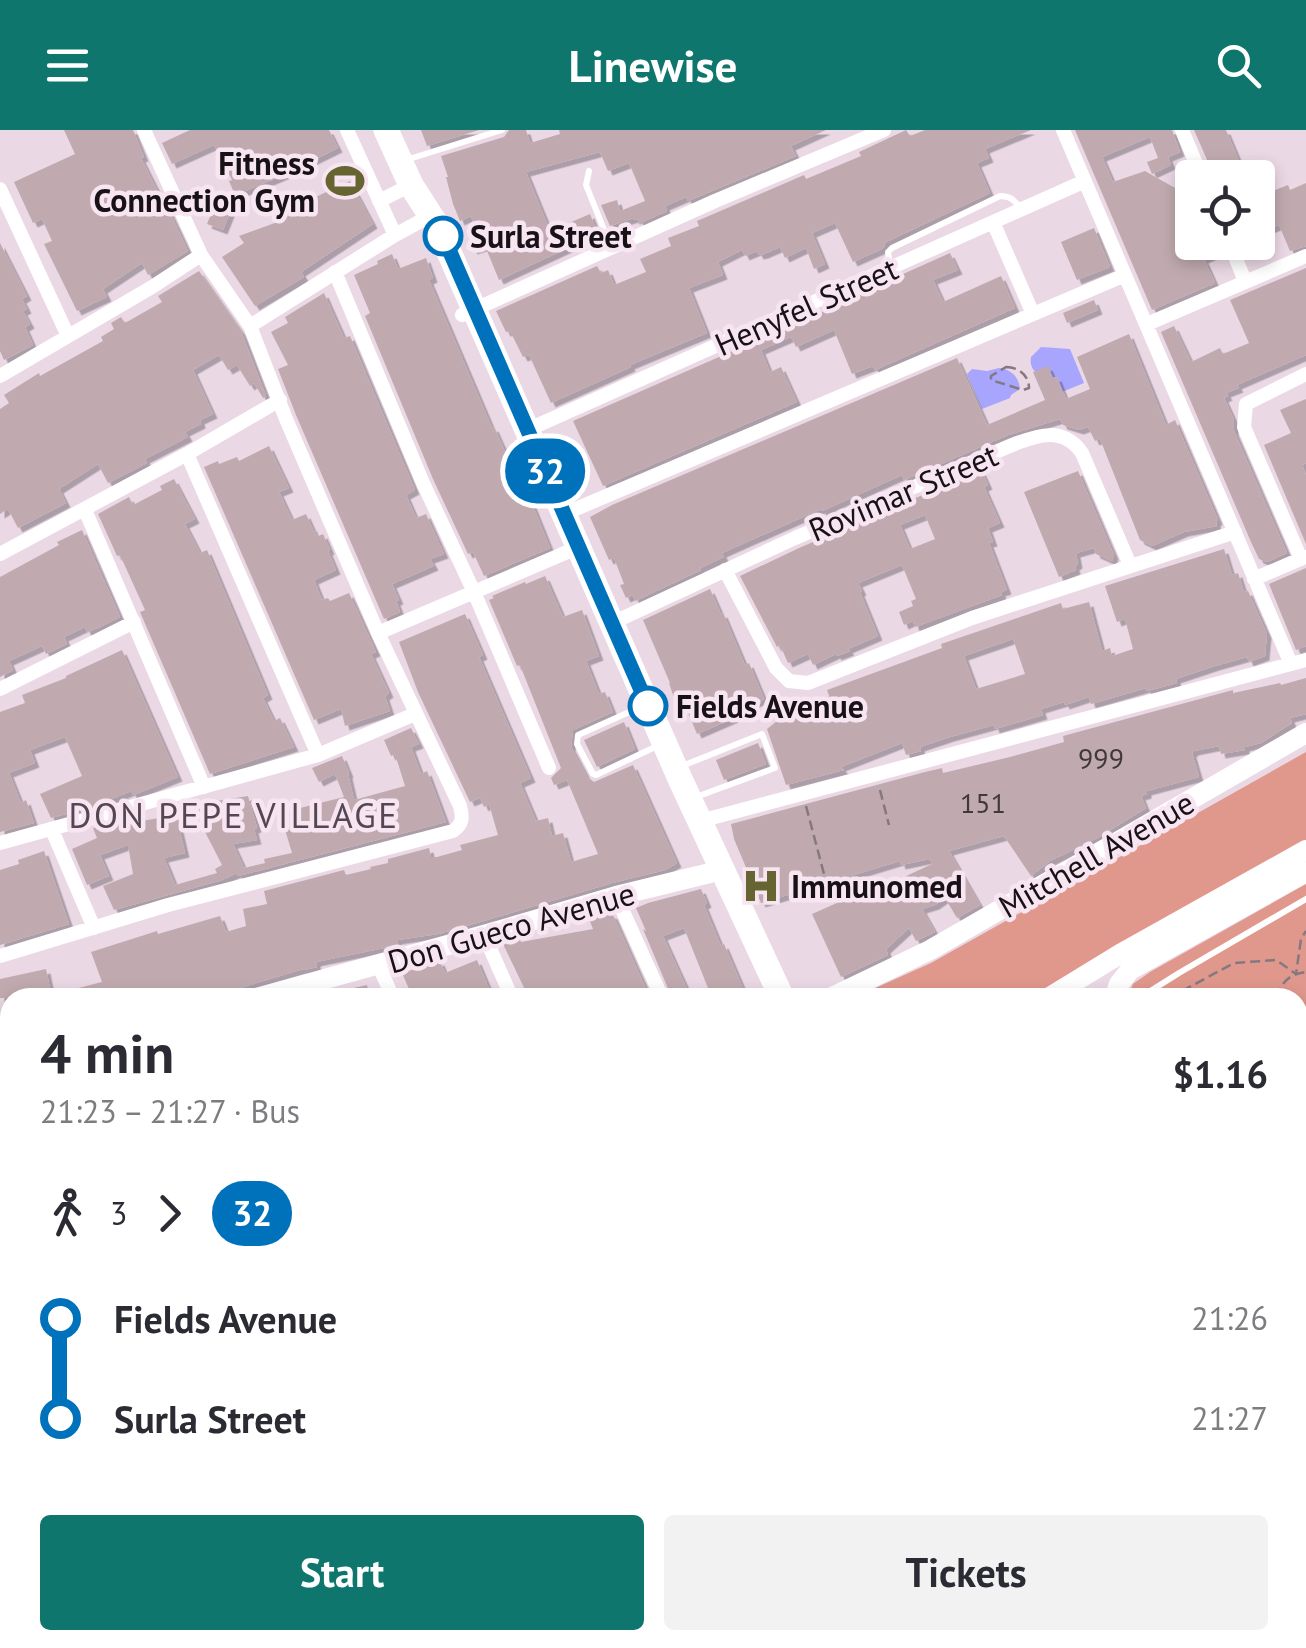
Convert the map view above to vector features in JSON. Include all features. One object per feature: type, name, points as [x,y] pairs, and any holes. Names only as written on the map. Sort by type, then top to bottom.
[{"type":"highway","points":[[386,130],[406,174],[438,227],[469,312],[573,550],[636,709],[761,988]]},
{"type":"highway","points":[[406,174],[419,222],[527,430],[564,514],[573,550],[612,623],[777,988]]},
{"type":"main road","name":"Mitchell Avenue","points":[[853,988],[930,950],[1306,733]]},
{"type":"main road","points":[[1064,988],[1306,850]]},
{"type":"main road","points":[[1118,988],[1130,970],[1306,872]]},
{"type":"main road","name":"Don Gueco Avenue","points":[[296,988],[616,896],[710,873]]},
{"type":"street","points":[[0,956],[168,906],[453,831],[461,824],[460,806],[378,633],[250,326],[201,254],[144,130]]},
{"type":"street","points":[[347,130],[395,235]]},
{"type":"street","points":[[469,312],[884,130]]},
{"type":"street","points":[[695,810],[802,794],[1299,662],[1254,578],[1063,130]]},
{"type":"street","points":[[1182,130],[1194,160]]},
{"type":"street","points":[[379,201],[406,174]]},
{"type":"street","name":"Henyfel Street","points":[[527,430],[1085,182]]},
{"type":"street","points":[[0,189],[68,336]]},
{"type":"street","points":[[250,326],[419,222]]},
{"type":"street","points":[[993,222],[1033,314]]},
{"type":"street","points":[[0,376],[201,254]]},
{"type":"street","points":[[1147,324],[1306,256]]},
{"type":"street","points":[[1236,260],[1245,281]]},
{"type":"street","points":[[335,272],[548,768]]},
{"type":"street","points":[[564,514],[1125,275]]},
{"type":"street","points":[[1254,578],[1303,558],[1244,426],[1246,404],[1306,374]]},
{"type":"street","points":[[0,554],[280,400]]},
{"type":"street","name":"Rovimar Street","points":[[612,623],[1012,445],[1048,434],[1070,439],[1082,453],[1130,565]]},
{"type":"street","points":[[187,454],[318,755]]},
{"type":"street","points":[[85,510],[204,787]]},
{"type":"street","points":[[725,570],[776,668],[790,681],[808,683],[972,618],[1235,532]]},
{"type":"street","points":[[378,633],[573,550]]},
{"type":"street","points":[[0,689],[134,622]]},
{"type":"street","points":[[0,843],[318,755],[416,714]]},
{"type":"street","points":[[52,830],[94,928]]},
{"type":"street","points":[[616,896],[657,988]]},
{"type":"street","points":[[484,936],[507,988]]},
{"type":"street","points":[[378,964],[389,988]]},
{"type":"lane","points":[[406,174],[502,130]]},
{"type":"lane","points":[[589,171],[586,185],[612,248]]},
{"type":"lane","points":[[890,268],[888,252],[892,248],[1000,196],[1013,199],[1022,210]]},
{"type":"lane","points":[[636,709],[578,734],[577,744],[592,774],[653,748]]},
{"type":"lane","points":[[676,768],[762,734],[776,766],[774,770],[695,810]]},
{"type":"lane","points":[[1155,988],[1306,899]]},
{"type":"path","points":[[1011,367],[1028,381],[1028,388],[1004,385],[992,381],[991,376],[1001,368],[1011,367]]},
{"type":"path","points":[[876,774],[889,825]]},
{"type":"path","points":[[802,794],[824,874]]},
{"type":"path","points":[[1296,974],[1306,931]]},
{"type":"path","points":[[1188,988],[1234,963],[1276,960],[1296,974]]},
{"type":"path","points":[[1281,988],[1296,974],[1306,972]]},
{"type":"shaded area","points":[[1041,347],[1070,349],[1084,383],[1062,392],[1057,377],[1034,371],[1031,357]]},
{"type":"shaded area","points":[[999,368],[1014,374],[1020,389],[1010,398],[982,409],[967,374],[972,369]]},
{"type":"shaded area","points":[[1306,752],[1306,847],[1051,988],[875,988],[931,963]]},
{"type":"shaded area","points":[[1306,884],[1306,988],[1131,988],[1150,972]]},
{"type":"building","points":[[64,130],[133,130],[144,157],[141,158],[188,251],[148,275],[142,263],[103,289],[107,297],[77,311],[44,244],[52,241],[42,219],[33,223],[14,182],[75,154]]},
{"type":"building","points":[[190,130],[329,130],[338,148],[235,195],[229,181],[232,180],[214,145],[172,164],[162,143]]},
{"type":"building","points":[[421,130],[479,130],[427,146]]},
{"type":"building","points":[[509,130],[526,130],[530,143],[560,134],[559,130],[826,130],[791,146],[796,156],[688,201],[686,197],[665,206],[667,211],[640,223],[634,218],[610,226],[601,205],[617,200],[620,211],[645,201],[629,163],[608,171],[600,152],[526,172],[550,231],[590,214],[598,234],[499,280],[485,246],[473,250],[470,240],[479,236],[471,216],[460,221],[441,156],[504,137]]},
{"type":"building","points":[[906,130],[910,136],[925,130],[1031,130],[985,149],[989,158],[977,163],[990,193],[884,243],[882,249],[853,262],[835,223],[812,233],[825,264],[814,269],[806,248],[785,258],[780,247],[759,255],[757,251],[745,256],[742,250],[718,262],[723,275],[689,288],[707,333],[551,403],[529,355],[523,357],[496,311],[597,266],[601,273],[608,270],[614,285],[646,272],[640,259],[671,246],[668,238],[699,226],[697,221],[804,175],[806,179],[861,156],[859,152]]},
{"type":"building","points":[[1075,130],[1172,130],[1180,152],[1168,157],[1171,165],[1152,174],[1147,162],[1158,158],[1150,137],[1102,157],[1113,182],[1145,171],[1175,188],[1175,260],[1204,260],[1215,283],[1152,310]]},
{"type":"building","points":[[1194,130],[1226,130],[1238,160],[1207,160]]},
{"type":"building","points":[[350,181],[373,224],[301,272],[304,277],[255,306],[222,257],[244,243],[239,236],[283,220],[279,214]]},
{"type":"building","points":[[1306,183],[1306,246],[1290,251],[1279,225],[1275,227],[1275,190],[1288,185],[1290,190]]},
{"type":"building","points":[[217,199],[233,205],[223,230],[207,224]]},
{"type":"building","points":[[1094,228],[1110,267],[1077,280],[1061,242]]},
{"type":"building","points":[[0,243],[27,296],[22,299],[27,309],[23,311],[30,324],[25,327],[33,345],[4,360],[0,351]]},
{"type":"building","points":[[950,253],[958,270],[933,280],[943,302],[1001,276],[1015,308],[875,370],[873,366],[852,374],[834,330],[796,347],[791,337],[761,350],[770,372],[781,367],[797,402],[603,486],[573,421]]},
{"type":"building","points":[[392,254],[398,269],[426,258],[433,278],[429,280],[492,428],[509,455],[550,548],[484,576],[473,552],[468,554],[433,479],[365,316],[370,313],[354,275]]},
{"type":"building","points":[[1306,268],[1306,355],[1237,385],[1239,388],[1226,393],[1224,398],[1234,420],[1234,431],[1287,553],[1267,562],[1259,559],[1251,542],[1161,332],[1174,326],[1191,362],[1220,348],[1223,354],[1249,343],[1230,300]]},
{"type":"building","points":[[199,271],[241,331],[266,396],[263,398],[254,383],[250,386],[237,365],[228,370],[219,355],[193,370],[213,414],[185,432],[188,437],[108,483],[98,464],[59,489],[66,503],[18,528],[8,509],[0,514],[0,409],[9,403],[4,395],[103,341],[101,337],[114,329],[111,323],[121,317],[125,323],[162,302],[158,296]]},
{"type":"building","points":[[324,293],[344,338],[350,336],[415,490],[406,495],[416,518],[426,514],[444,554],[430,559],[434,566],[392,584],[400,612],[384,619],[296,415],[278,369],[288,365],[271,332],[288,323],[285,317]]},
{"type":"building","points":[[1094,300],[1098,310],[1067,323],[1063,313]]},
{"type":"building","points":[[1129,334],[1166,425],[1175,420],[1218,520],[1217,526],[1184,532],[1152,546],[1140,540],[1100,439],[1095,441],[1088,427],[1079,430],[1063,425],[1060,419],[1008,435],[904,480],[902,475],[821,509],[722,553],[724,557],[701,570],[635,601],[633,595],[626,598],[614,558],[609,560],[590,517],[957,358],[987,425],[1045,400],[1033,372],[1048,366],[1066,399],[1090,389],[1077,357]]},
{"type":"building","points":[[1306,399],[1306,463],[1302,465],[1306,475],[1306,544],[1264,445],[1291,433],[1280,410]]},
{"type":"building","points":[[269,446],[289,488],[279,492],[292,520],[306,514],[314,532],[323,534],[330,550],[336,570],[314,580],[322,600],[349,593],[376,652],[371,654],[389,693],[385,696],[390,711],[345,726],[341,709],[314,720],[204,467],[237,457],[239,461]]},
{"type":"building","points":[[981,470],[1000,523],[988,528],[993,542],[989,543],[1007,590],[915,627],[913,621],[904,625],[899,612],[913,606],[911,601],[916,599],[902,565],[858,583],[878,636],[813,665],[808,654],[788,663],[740,576]],"holes":[[[925,515],[935,539],[910,549],[900,525]]]},
{"type":"building","points":[[1078,471],[1114,555],[1112,561],[1096,554],[1094,548],[1076,553],[1076,570],[1059,577],[1024,492]]},
{"type":"building","points":[[174,479],[195,519],[185,524],[200,553],[207,550],[268,695],[263,698],[274,721],[280,718],[294,747],[210,774],[140,612],[145,610],[98,514],[129,497],[133,505]]},
{"type":"building","points":[[82,530],[120,617],[87,632],[85,627],[64,637],[67,644],[46,654],[42,646],[9,661],[13,670],[0,677],[0,577]]},
{"type":"building","points":[[1224,549],[1232,575],[1238,573],[1267,634],[1265,656],[1249,662],[1247,657],[1176,679],[1177,683],[1091,704],[1089,697],[1065,705],[1064,702],[1041,709],[1043,715],[950,737],[906,755],[902,743],[841,767],[844,770],[786,785],[767,729],[777,721],[776,710],[802,701],[811,710],[830,698],[827,690],[942,648],[941,644],[1061,603],[1063,609],[1089,602],[1102,651],[1110,648],[1112,656],[1133,649],[1125,619],[1117,622],[1105,586]],"holes":[[[1013,639],[1025,674],[976,689],[964,656]]]},
{"type":"building","points":[[1306,568],[1306,646],[1296,650],[1269,584]]},
{"type":"building","points":[[545,576],[563,617],[582,610],[599,656],[586,661],[599,694],[605,692],[613,712],[573,730],[571,747],[587,777],[594,782],[633,765],[677,863],[665,870],[438,934],[397,940],[398,945],[316,962],[317,967],[240,988],[79,988],[102,982],[91,952],[220,916],[226,932],[246,926],[243,909],[267,904],[264,891],[344,870],[346,875],[371,869],[388,863],[388,859],[429,848],[431,857],[437,857],[462,850],[460,845],[498,835],[489,804],[484,807],[480,798],[470,802],[399,642],[465,614],[483,655],[479,657],[531,778],[520,783],[536,821],[548,818],[552,836],[563,833],[571,862],[598,854],[567,780],[554,785],[551,778],[561,768],[489,600]]},
{"type":"building","points":[[710,589],[764,699],[697,734],[682,698],[675,701],[643,620]]},
{"type":"building","points":[[122,650],[178,777],[133,795],[131,791],[110,802],[51,818],[40,794],[82,776],[65,737],[30,750],[35,763],[9,773],[21,803],[26,800],[34,823],[0,832],[0,712],[25,703],[22,695]]},
{"type":"building","points":[[1306,678],[1306,714],[1290,718],[1292,723],[1245,750],[1221,754],[1219,746],[1194,751],[1199,777],[1147,791],[1141,796],[1146,808],[1050,861],[1031,876],[1004,836],[949,851],[980,905],[957,918],[945,898],[922,909],[935,932],[916,941],[909,928],[886,949],[888,955],[841,977],[812,914],[839,902],[909,886],[904,877],[932,864],[930,859],[901,865],[900,861],[761,903],[734,839],[731,824],[925,772],[942,768],[943,773],[1010,757],[1064,742],[1063,736],[1233,690]]},
{"type":"building","points":[[624,722],[635,749],[597,767],[584,740]]},
{"type":"building","points":[[411,728],[419,744],[411,747],[421,774],[427,771],[446,822],[238,876],[237,873],[114,910],[103,886],[133,874],[128,845],[100,855],[109,876],[87,885],[72,849],[97,838],[93,828],[176,815],[185,853],[164,858],[175,885],[217,873],[215,869],[222,865],[204,830],[198,804],[248,796],[257,840],[233,844],[244,868],[292,853],[280,813],[344,797],[335,774],[319,782],[312,768],[342,756],[354,800],[405,786],[395,754],[391,756],[384,740]]},
{"type":"building","points":[[758,743],[766,764],[724,780],[716,760]]},
{"type":"building","points":[[44,851],[69,924],[0,945],[0,870]]},
{"type":"building","points":[[701,889],[721,946],[724,944],[743,988],[708,988],[684,928],[663,936],[686,988],[668,988],[636,908]]},
{"type":"building","points":[[613,915],[646,988],[524,988],[503,944],[593,929],[589,919]]},
{"type":"building","points":[[477,960],[489,988],[409,988],[402,973],[440,961],[445,973]]},
{"type":"building","points":[[46,969],[50,988],[0,988],[0,979]]},
{"type":"bus line","name":"32","points":[[443,236],[648,706]]},
{"type":"place","name":"Fitness Connection Gym","points":[[345,181]]},
{"type":"place","name":"Surla Street","points":[[443,236]]},
{"type":"place","name":"Fields Avenue","points":[[648,706]]},
{"type":"place","name":"Immunomed","points":[[761,886]]},
{"type":"district","name":"DON PEPE VILLAGE","points":[[234,815]]}]
